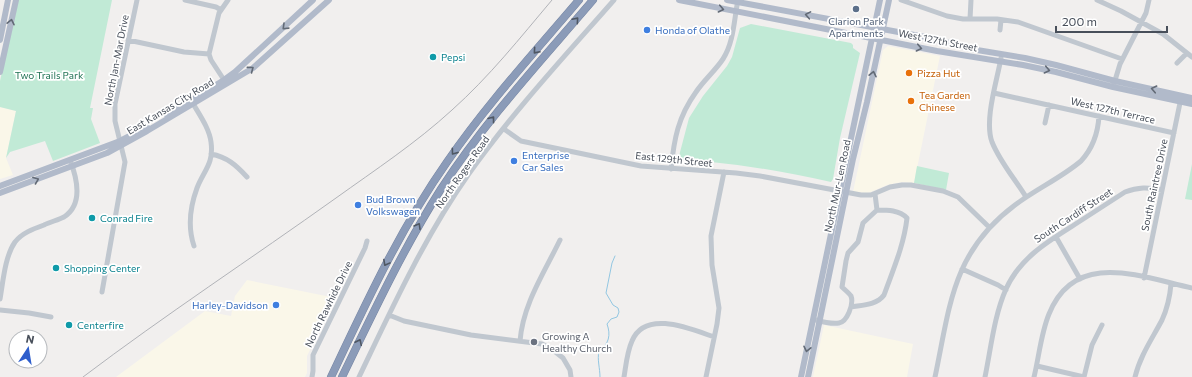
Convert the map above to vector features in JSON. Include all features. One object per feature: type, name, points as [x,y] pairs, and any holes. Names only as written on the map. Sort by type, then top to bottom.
[{"type":"highway","points":[[331,377],[385,264],[435,180],[479,118],[580,0]]},
{"type":"highway","points":[[342,377],[402,254],[442,188],[500,108],[593,0]]},
{"type":"main road","points":[[0,40],[8,0]]},
{"type":"main road","points":[[0,72],[16,0]]},
{"type":"main road","name":"East Kansas City Road","points":[[225,82],[313,0]]},
{"type":"main road","name":"East Kansas City Road","points":[[0,193],[121,144],[225,82],[253,68],[329,0]]},
{"type":"main road","name":"West 127th Street","points":[[679,0],[944,52],[1056,65],[1181,99],[1192,104]]},
{"type":"main road","name":"West 127th Street","points":[[727,0],[925,37],[1113,87],[1181,99],[1192,98]]},
{"type":"main road","name":"North Mur-Len Road","points":[[801,377],[816,320],[843,193],[880,0]]},
{"type":"main road","name":"North Mur-Len Road","points":[[843,193],[881,39],[889,0]]},
{"type":"main road","name":"East Kansas City Road","points":[[0,186],[71,163]]},
{"type":"main road","name":"North Mur-Len Road","points":[[808,377],[816,320]]},
{"type":"street","name":"North Jan-Mar Drive","points":[[102,292],[125,162],[116,121],[115,104],[137,0]]},
{"type":"street","points":[[185,0],[216,6],[221,10]]},
{"type":"street","points":[[225,82],[211,60],[209,54],[218,17],[228,0]]},
{"type":"street","name":"North Rogers Road","points":[[359,377],[416,262],[441,217],[468,175],[504,129],[614,0]]},
{"type":"street","points":[[901,0],[916,3],[947,16],[970,19],[1001,20],[1023,24],[1122,59]]},
{"type":"street","points":[[970,0],[970,19]]},
{"type":"street","points":[[1097,0],[1142,22],[1168,37],[1192,57]]},
{"type":"street","points":[[1113,87],[1122,59],[1148,10],[1149,0]]},
{"type":"street","points":[[670,169],[674,137],[680,118],[697,90],[723,58],[729,46],[738,1]]},
{"type":"street","points":[[1000,30],[1001,20]]},
{"type":"street","points":[[128,40],[184,52],[209,54]]},
{"type":"street","points":[[1177,63],[1186,53]]},
{"type":"street","points":[[1001,58],[989,116],[991,137],[997,152],[1026,197]]},
{"type":"street","name":"West 127th Terrace","points":[[994,93],[1174,133]]},
{"type":"street","name":"South Raintree Drive","points":[[1144,278],[1181,99]]},
{"type":"street","points":[[192,102],[209,134],[211,154],[208,170],[197,189],[191,215],[190,232],[194,246]]},
{"type":"street","points":[[1045,123],[1049,105]]},
{"type":"street","points":[[934,377],[953,290],[968,256],[989,227],[1005,212],[1077,164],[1085,157],[1093,142],[1099,116]]},
{"type":"street","name":"East 129th Street","points":[[504,129],[521,141],[641,166],[760,176],[843,193],[865,195],[875,194]]},
{"type":"street","points":[[211,154],[232,162],[247,176]]},
{"type":"street","points":[[0,299],[10,253],[15,243],[23,234],[64,217],[74,205],[77,188],[76,178],[71,163]]},
{"type":"street","points":[[706,377],[719,308],[712,265],[711,236],[724,172]]},
{"type":"street","points":[[877,210],[875,194],[894,186],[906,184],[951,194],[961,200],[989,227]]},
{"type":"street","name":"South Cardiff Street","points":[[985,377],[999,311],[1006,290],[1014,274],[1025,260],[1042,245],[1125,192],[1143,187],[1162,190]]},
{"type":"street","points":[[816,320],[840,323],[843,321],[851,307],[852,301],[850,295],[842,287],[848,253],[858,242],[862,223],[877,210],[887,210],[901,214],[907,218],[906,224],[897,258],[884,295],[878,301],[851,307]]},
{"type":"street","points":[[1056,237],[1080,280]]},
{"type":"street","points":[[520,341],[525,311],[560,240]]},
{"type":"street","name":"North Rawhide Drive","points":[[312,377],[313,355],[367,241]]},
{"type":"street","points":[[962,269],[1006,290]]},
{"type":"street","points":[[1034,377],[1047,321],[1053,305],[1065,289],[1080,280],[1091,274],[1108,272],[1121,273],[1192,288]]},
{"type":"street","points":[[1135,377],[1141,357],[1162,320],[1168,302],[1171,284]]},
{"type":"street","points":[[0,310],[51,317]]},
{"type":"street","points":[[389,315],[404,321],[471,335],[542,344],[555,351],[563,358],[568,366],[571,377]]},
{"type":"street","points":[[624,377],[632,340],[639,331],[647,325],[664,323],[714,337]]},
{"type":"street","points":[[1037,366],[1084,377],[1092,345],[1102,325]]},
{"type":"shaded area","points":[[888,46],[940,56],[914,183],[902,182],[887,185],[868,193],[853,192],[883,50]]},
{"type":"shaded area","points":[[0,107],[16,111],[6,158],[13,175],[0,179]]},
{"type":"shaded area","points":[[247,280],[336,298],[307,356],[307,373],[305,377],[116,377],[205,311],[231,316],[235,296]]},
{"type":"shaded area","points":[[824,325],[913,344],[907,377],[813,377]]},
{"type":"green space","name":"Two Trails Park","points":[[18,0],[112,0],[90,108],[93,108],[91,119],[100,143],[53,161],[45,141],[10,152],[6,158],[16,111],[0,107],[0,81]]},
{"type":"green space","points":[[751,24],[851,43],[853,48],[860,53],[840,138],[833,179],[831,182],[756,168],[711,162],[690,162],[679,156],[689,118],[703,96],[727,66],[732,57],[740,28]]},
{"type":"green space","points":[[1192,164],[1192,200],[1185,199]]},
{"type":"green space","points":[[917,166],[949,173],[946,190],[914,183]]},
{"type":"waterway","points":[[600,377],[598,358],[599,351],[605,345],[609,336],[607,324],[611,319],[617,317],[619,312],[618,308],[613,305],[606,293],[612,263],[615,256]]},
{"type":"railway","points":[[83,377],[145,331],[380,167],[424,134],[479,84],[552,0]]},
{"type":"place","name":"Clarion Park Apartments","points":[[856,9]]},
{"type":"place","name":"Honda of Olathe","points":[[647,30]]},
{"type":"place","name":"Pepsi","points":[[433,57]]},
{"type":"place","name":"Pizza Hut","points":[[909,73]]},
{"type":"place","name":"Tea Garden Chinese","points":[[911,101]]},
{"type":"place","name":"Enterprise Car Sales","points":[[514,161]]},
{"type":"place","name":"Bud Brown Volkswagen","points":[[358,205]]},
{"type":"place","name":"Conrad Fire","points":[[92,218]]},
{"type":"place","name":"Shopping Center","points":[[56,268]]},
{"type":"place","name":"Harley-Davidson","points":[[276,305]]},
{"type":"place","name":"Centerfire","points":[[69,325]]},
{"type":"place","name":"Growing A Healthy Church","points":[[534,342]]}]
